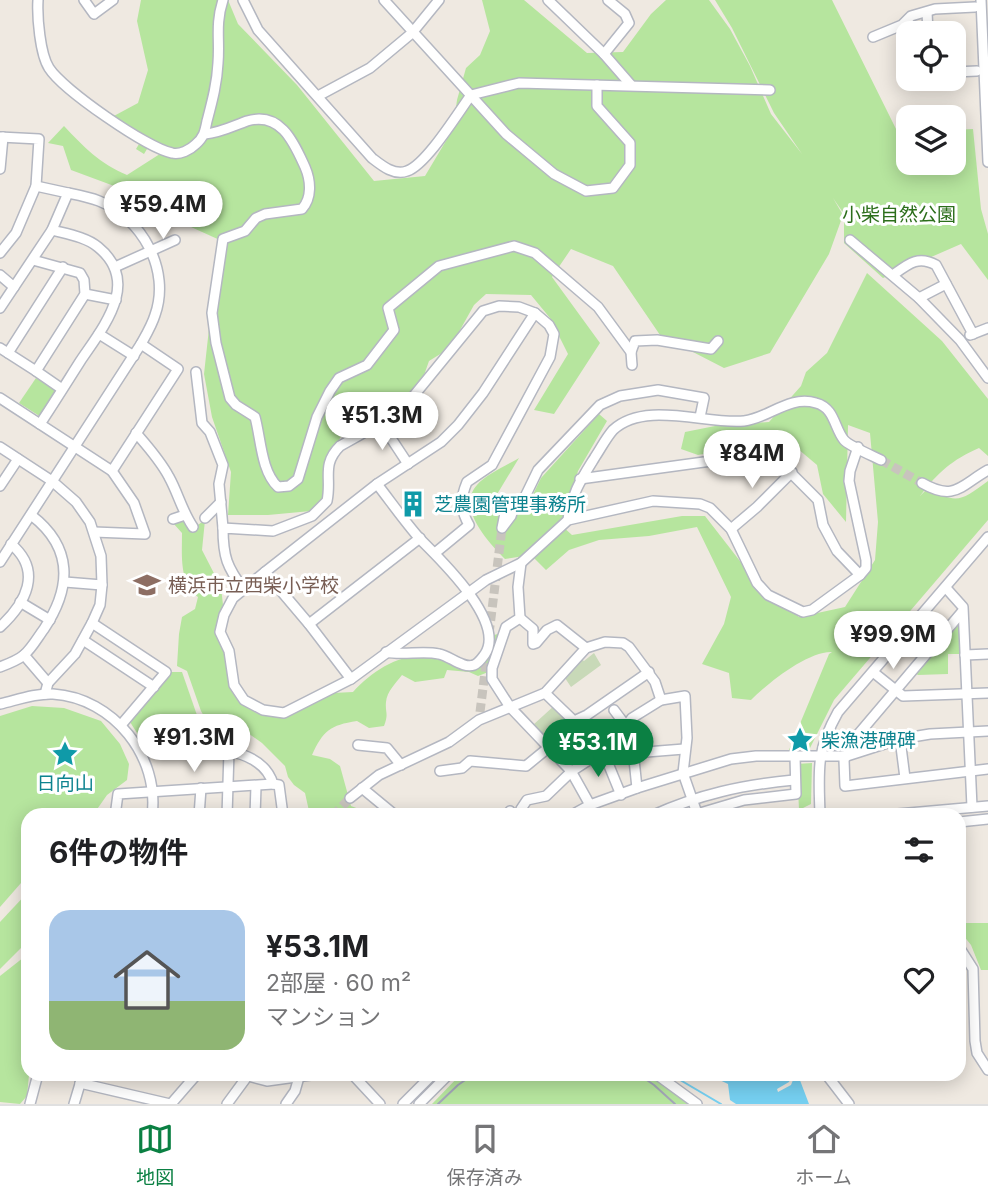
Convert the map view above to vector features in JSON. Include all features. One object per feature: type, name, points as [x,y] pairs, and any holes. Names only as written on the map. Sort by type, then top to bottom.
[{"type":"street","points":[[38,0],[38,20],[45,61],[55,76],[153,147],[173,154],[195,146],[205,134],[214,100],[218,61],[217,18],[223,0]]},
{"type":"street","points":[[84,0],[94,14],[113,0]]},
{"type":"street","points":[[243,0],[258,30],[372,158],[388,170],[405,173],[421,163],[471,95],[519,83],[770,90]]},
{"type":"street","points":[[384,0],[506,134],[554,174],[586,191],[613,188],[631,165],[629,143],[597,106],[597,86]]},
{"type":"street","points":[[318,96],[370,68],[412,33],[439,0]]},
{"type":"street","points":[[548,0],[604,54],[631,86]]},
{"type":"street","points":[[604,54],[629,23],[625,14],[608,0]]},
{"type":"street","points":[[873,37],[902,25],[911,16],[935,9],[978,4],[988,162]]},
{"type":"street","points":[[927,12],[927,21]]},
{"type":"street","points":[[966,71],[977,71]]},
{"type":"street","points":[[205,134],[251,120],[266,120],[280,125],[294,143],[309,182],[309,198],[302,209],[256,218],[245,231],[223,239],[212,313],[216,343],[230,398],[255,417],[266,467],[271,480],[278,487],[289,486],[298,480],[317,417],[335,384],[340,378],[366,365],[394,330],[388,308],[439,266],[508,246],[534,253],[598,307],[631,352]]},
{"type":"street","points":[[0,169],[1,137],[38,139],[36,186],[16,233],[0,253]]},
{"type":"street","points":[[0,562],[134,356],[156,313],[159,294],[160,275],[145,238],[122,214],[98,200],[36,186]]},
{"type":"street","points":[[0,308],[52,230],[68,193]]},
{"type":"street","points":[[40,424],[99,334],[116,300],[115,267],[96,245],[52,230]]},
{"type":"street","points":[[115,267],[175,240]]},
{"type":"street","points":[[850,240],[919,298],[960,340],[988,378]]},
{"type":"street","points":[[33,260],[80,273],[84,280],[85,294],[36,371]]},
{"type":"street","points":[[893,275],[913,261],[927,260],[936,265],[973,334]]},
{"type":"street","points":[[62,390],[4,350],[64,267]]},
{"type":"street","points":[[0,275],[14,287]]},
{"type":"street","points":[[919,298],[946,284]]},
{"type":"street","points":[[85,294],[116,300]]},
{"type":"street","points":[[223,528],[273,531],[312,516],[327,501],[328,468],[333,453],[340,446],[381,424],[407,404],[483,311],[509,306],[536,313],[554,334],[550,357],[492,465],[467,482],[461,504],[462,513],[469,525],[435,553]]},
{"type":"street","points":[[536,313],[483,393],[458,425],[440,442],[377,484],[233,598],[224,615],[220,632],[229,651],[234,685],[244,700],[263,710],[284,713],[351,679],[486,580],[521,563],[568,520],[653,501],[700,504],[710,508],[731,528],[757,583],[768,595],[803,612],[818,606],[866,568],[849,481],[858,447]]},
{"type":"street","points":[[960,340],[987,331]]},
{"type":"street","points":[[99,334],[134,356]]},
{"type":"street","points":[[632,365],[631,352],[635,341],[657,340],[711,349],[718,341]]},
{"type":"street","points":[[112,471],[178,369],[141,344]]},
{"type":"street","points":[[196,372],[202,423],[210,432],[223,465],[219,484],[223,552],[230,570],[244,590]]},
{"type":"street","points":[[521,505],[538,470],[600,405],[620,396],[658,390],[704,398],[700,417]]},
{"type":"street","points":[[0,398],[112,471],[149,529],[145,534],[94,532]]},
{"type":"street","points":[[568,520],[571,499],[580,479],[613,431],[624,424],[662,415],[744,421],[797,402],[817,403],[827,409],[836,421],[844,440],[881,460]]},
{"type":"street","points":[[381,424],[408,464]]},
{"type":"street","points":[[136,433],[161,462],[193,527]]},
{"type":"street","points":[[0,447],[52,481],[76,502],[90,522],[102,556],[100,605],[83,640],[64,667],[48,683],[46,694]]},
{"type":"street","points":[[580,479],[755,455],[775,457],[818,500],[823,525],[837,551],[860,575]]},
{"type":"street","points":[[0,486],[18,459]]},
{"type":"street","points":[[922,483],[936,491],[958,491],[988,470]]},
{"type":"street","points":[[731,528],[757,507],[792,472]]},
{"type":"street","points":[[377,484],[420,538],[469,592],[490,633],[488,649],[472,666],[463,665],[453,658],[436,653],[386,652]]},
{"type":"street","points":[[205,518],[221,502]]},
{"type":"street","points":[[173,519],[185,514]]},
{"type":"street","points":[[0,667],[24,656],[56,610],[65,582],[59,548],[45,526],[30,515]]},
{"type":"street","points":[[820,808],[820,756],[827,731],[838,712],[988,537]]},
{"type":"street","points":[[309,624],[420,538]]},
{"type":"street","points":[[0,627],[29,584],[27,564],[22,552],[11,544]]},
{"type":"street","points":[[521,563],[518,587],[520,618],[533,629],[533,644],[557,625],[586,648]]},
{"type":"street","points":[[265,572],[351,679]]},
{"type":"street","points":[[65,582],[102,585]]},
{"type":"street","points":[[946,588],[963,604],[972,807]]},
{"type":"street","points":[[20,601],[50,620]]},
{"type":"street","points":[[962,612],[856,737],[844,760],[845,786],[988,769]]},
{"type":"street","points":[[490,633],[520,618]]},
{"type":"street","points":[[92,623],[166,672],[121,724]]},
{"type":"street","points":[[506,627],[492,668],[492,679],[510,707],[571,774],[590,805]]},
{"type":"street","points":[[83,640],[154,687]]},
{"type":"street","points":[[351,798],[379,775],[449,742],[480,716],[545,693],[586,648],[605,642],[623,643],[634,652],[649,672],[658,687],[660,700]]},
{"type":"street","points":[[965,655],[988,654]]},
{"type":"street","points":[[24,656],[48,683]]},
{"type":"street","points":[[545,693],[574,721],[649,672]]},
{"type":"street","points":[[873,672],[903,696],[988,693]]},
{"type":"street","points":[[0,704],[46,694],[76,698],[121,724],[145,761],[151,776],[154,791],[153,808]]},
{"type":"street","points":[[522,808],[527,800],[550,794],[571,774],[623,738],[626,726],[632,718],[660,700],[685,696],[687,748],[684,749],[683,774],[694,808]]},
{"type":"street","points":[[614,710],[626,726]]},
{"type":"street","points":[[585,808],[637,788],[731,759],[847,756],[900,739],[930,734],[988,731]]},
{"type":"street","points":[[623,738],[634,753],[637,788]]},
{"type":"street","points":[[900,739],[905,778]]},
{"type":"street","points":[[358,745],[387,748],[401,765]]},
{"type":"street","points":[[440,771],[462,768],[470,761],[526,766],[548,748]]},
{"type":"street","points":[[634,753],[684,749]]},
{"type":"street","points":[[228,808],[229,751],[247,755],[262,766],[273,784]]},
{"type":"street","points":[[603,751],[621,795]]},
{"type":"street","points":[[716,808],[744,800],[796,794],[795,756]]},
{"type":"street","points":[[669,808],[692,798],[742,786],[794,780]]},
{"type":"street","points":[[116,808],[118,794],[273,784],[279,785],[283,808]]},
{"type":"street","points":[[255,808],[256,786]]},
{"type":"street","points":[[742,786],[744,800]]},
{"type":"street","points":[[200,808],[201,788]]},
{"type":"street","points":[[362,788],[386,808]]},
{"type":"street","points":[[961,808],[988,806]]},
{"type":"street","points":[[966,821],[988,819]]},
{"type":"street","points":[[966,958],[973,968],[977,1053],[988,1070]]},
{"type":"street","points":[[30,1104],[36,1081]]},
{"type":"street","points":[[74,1104],[81,1081]]},
{"type":"street","points":[[89,1081],[171,1104],[191,1081]]},
{"type":"street","points":[[231,1102],[243,1081]]},
{"type":"street","points":[[286,1104],[298,1081]]},
{"type":"street","points":[[359,1081],[380,1104]]},
{"type":"street","points":[[403,1104],[426,1081]]},
{"type":"street","points":[[419,1104],[442,1081]]},
{"type":"street","points":[[666,1081],[697,1104]]},
{"type":"street","points":[[831,1081],[849,1104]]},
{"type":"green space","name":"小柴自然公園","points":[[141,0],[228,0],[238,24],[297,85],[374,181],[425,176],[453,129],[457,100],[466,68],[480,55],[490,31],[482,0],[524,0],[587,53],[623,52],[651,14],[666,0],[709,0],[730,29],[771,114],[802,154],[774,113],[732,28],[715,0],[832,0],[896,129],[896,175],[966,175],[966,129],[973,129],[981,209],[988,234],[988,280],[961,244],[883,278],[844,243],[844,214],[833,198],[843,215],[829,254],[770,353],[724,368],[660,335],[613,266],[571,249],[552,277],[600,343],[554,414],[534,410],[568,354],[550,318],[531,295],[486,294],[474,305],[450,348],[429,361],[423,378],[409,396],[388,410],[343,432],[329,461],[326,496],[311,511],[228,515],[231,472],[212,417],[204,374],[214,283],[222,241],[191,227],[133,193],[71,170],[63,146],[48,143],[64,126],[100,160],[127,175],[163,152],[150,144],[144,154],[136,149],[142,139],[112,117],[138,103],[148,70],[137,21]]},
{"type":"green space","points":[[867,273],[942,341],[988,399],[988,456],[979,448],[961,457],[939,473],[920,496],[927,489],[946,497],[959,498],[988,481],[988,520],[834,700],[809,750],[789,750],[832,652],[800,662],[751,700],[732,698],[729,673],[702,664],[724,624],[731,597],[697,527],[649,536],[599,540],[569,550],[546,570],[531,555],[505,559],[477,525],[470,504],[477,485],[496,470],[519,458],[496,496],[496,503],[526,509],[541,478],[599,414],[607,421],[578,471],[562,526],[572,535],[682,516],[705,516],[757,583],[799,617],[845,607],[875,560],[878,522],[870,433],[848,425],[846,522],[823,494],[817,465],[785,438],[698,455],[681,449],[685,432],[715,426],[769,422],[801,386],[806,372],[827,353]]},
{"type":"green space","points":[[36,378],[59,391],[41,417],[19,403]]},
{"type":"green space","points":[[183,520],[192,529],[205,520],[202,550],[221,587],[223,605],[216,631],[225,649],[229,680],[237,697],[256,713],[283,718],[333,693],[353,692],[388,664],[409,657],[432,656],[476,667],[491,636],[501,633],[491,671],[478,676],[469,672],[447,670],[444,678],[415,682],[402,675],[387,698],[384,726],[369,728],[357,721],[328,730],[312,755],[330,759],[340,766],[351,806],[356,808],[308,808],[305,793],[294,785],[285,766],[262,743],[245,731],[209,725],[201,711],[187,671],[177,666],[182,617],[195,609],[198,597],[187,584],[182,559],[182,533],[173,523]]},
{"type":"green space","points":[[955,624],[962,628],[961,654],[948,654],[948,674],[918,675],[914,672]]},
{"type":"green space","points":[[594,653],[601,665],[571,687],[565,678],[580,658],[584,661]]},
{"type":"green space","points":[[171,672],[182,672],[199,721],[148,750],[130,722]]},
{"type":"green space","points":[[555,705],[583,721],[578,730],[570,736],[570,740],[555,749],[533,725]]},
{"type":"green space","points":[[32,706],[64,708],[101,721],[120,744],[129,764],[127,780],[107,795],[98,808],[21,808],[21,883],[0,907],[0,716]]},
{"type":"green space","points":[[812,763],[811,804],[803,808],[799,808],[797,764]]},
{"type":"green space","points":[[21,900],[21,948],[0,969],[0,922]]},
{"type":"green space","points":[[966,923],[988,923],[988,970],[981,970],[966,939]]},
{"type":"green space","points":[[21,960],[21,1081],[28,1081],[27,1096],[20,1104],[0,1102],[0,976]]},
{"type":"green space","points":[[454,1081],[658,1081],[691,1104],[432,1104]]},
{"type":"water","points":[[722,1081],[789,1081],[777,1089],[778,1092],[791,1085],[793,1081],[800,1081],[809,1104],[736,1104],[730,1100],[728,1084]]},
{"type":"waterway","points":[[682,1081],[721,1104]]},
{"type":"tunnel","points":[[881,460],[922,483]]},
{"type":"tunnel","points":[[489,634],[502,528]]},
{"type":"tunnel","points":[[480,712],[488,648]]},
{"type":"tunnel","points":[[341,808],[350,798]]},
{"type":"tram line","points":[[438,1104],[464,1081]]},
{"type":"tram line","points":[[648,1081],[675,1104]]},
{"type":"place","name":"芝農園管理事務所","points":[[413,504]]},
{"type":"place","name":"横浜市立西柴小学校","points":[[147,585]]},
{"type":"place","name":"柴漁港碑碑","points":[[800,740]]},
{"type":"place","name":"日向山","points":[[65,754]]}]
